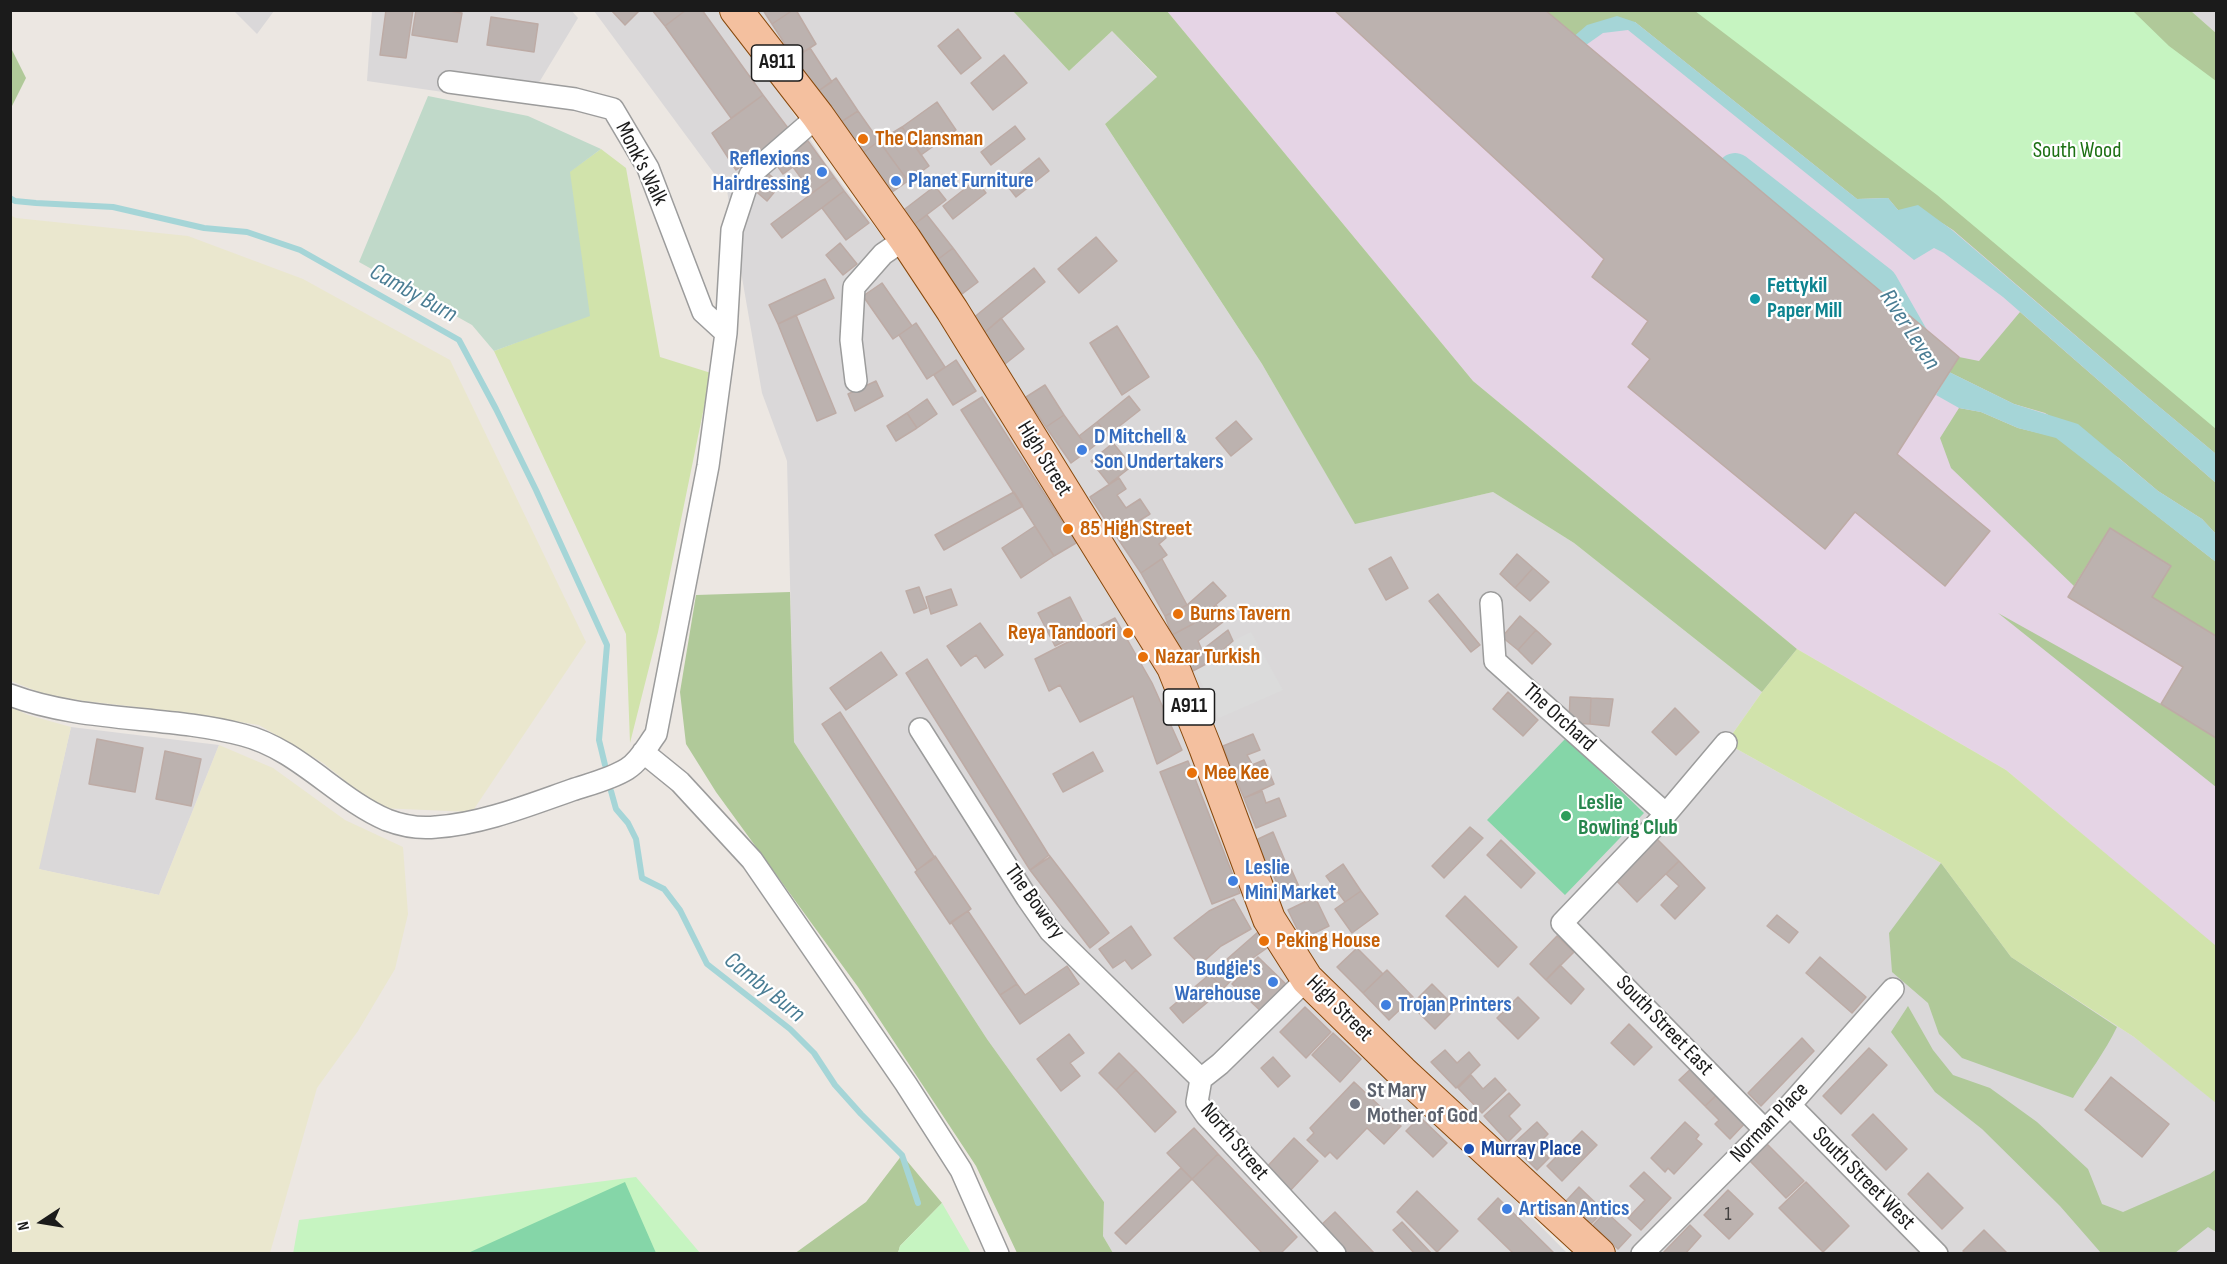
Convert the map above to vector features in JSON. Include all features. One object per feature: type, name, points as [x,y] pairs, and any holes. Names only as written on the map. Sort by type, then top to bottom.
[{"type":"main road","name":"A911","points":[[736,10],[818,116]]},
{"type":"main road","name":"High Street","points":[[818,116],[952,310],[1173,667],[1269,919],[1307,979],[1402,1072],[1599,1254]]},
{"type":"street","name":"Monk's Walk","points":[[449,82],[575,99],[613,109],[648,168],[703,312],[726,333]]},
{"type":"street","points":[[10,695],[60,710],[205,726],[258,739],[297,762],[361,806],[390,821],[412,828],[459,825],[541,801],[626,771],[636,764],[656,734],[699,515],[726,333],[732,230],[750,175],[818,116]]},
{"type":"street","points":[[856,381],[851,340],[854,287],[883,254],[905,239]]},
{"type":"street","name":"The Orchard","points":[[1491,603],[1495,661],[1666,814]]},
{"type":"street","name":"The Bowery","points":[[920,729],[1050,931],[1201,1079]]},
{"type":"street","points":[[1666,814],[1726,743]]},
{"type":"street","points":[[643,752],[680,782],[752,860],[906,1084],[961,1170],[998,1254]]},
{"type":"street","name":"South Street East","points":[[1666,814],[1562,923],[1765,1130]]},
{"type":"street","name":"North Street","points":[[1307,979],[1220,1064],[1201,1079],[1197,1102],[1206,1115],[1335,1254]]},
{"type":"street","name":"Norman Place","points":[[1642,1254],[1790,1105],[1893,989]]},
{"type":"street","name":"South Street West","points":[[1790,1105],[1937,1254]]},
{"type":"shaded area","points":[[571,10],[578,18],[526,104],[367,81],[372,11]]},
{"type":"shaded area","points":[[234,11],[274,11],[257,34]]},
{"type":"shaded area","points":[[594,11],[724,11],[734,21],[824,161],[889,245],[1084,542],[1168,684],[1306,988],[1567,1253],[1113,1253],[1103,1236],[1104,1202],[987,1039],[794,742],[787,461],[762,393],[727,191]]},
{"type":"shaded area","points":[[734,11],[1013,11],[1069,71],[1112,31],[1157,78],[1105,124],[1262,364],[1355,523],[1493,492],[1574,543],[1762,692],[1726,743],[1941,863],[2011,957],[2134,1037],[2216,1102],[2216,1253],[1608,1253],[1296,946],[1195,700]]},
{"type":"shaded area","points":[[1167,11],[1695,11],[2216,429],[2216,947],[2006,770],[1797,649],[1473,381]]},
{"type":"shaded area","points":[[2191,11],[2216,11],[2216,33]]},
{"type":"shaded area","points":[[10,215],[16,218],[188,236],[303,279],[450,360],[586,642],[472,812],[379,808],[323,763],[259,725],[44,694],[11,681]]},
{"type":"shaded area","points":[[1251,632],[1283,690],[1219,718],[1195,670],[1206,664],[1233,641]]},
{"type":"shaded area","points":[[11,707],[28,715],[71,727],[39,869],[159,895],[219,745],[273,768],[345,820],[403,847],[408,914],[395,969],[358,1031],[317,1088],[270,1253],[11,1253]]},
{"type":"shaded area","points":[[71,727],[219,745],[159,895],[38,869]]},
{"type":"green space","points":[[1013,11],[1167,11],[1473,381],[1797,649],[1762,692],[1574,543],[1493,492],[1355,524],[1262,364],[1105,124],[1157,77],[1112,31],[1069,71]]},
{"type":"green space","name":"South Wood","points":[[1545,11],[2191,11],[2216,33],[2216,454],[1953,230],[1942,223],[1898,210],[1888,198],[1857,199],[1635,22],[1572,38]]},
{"type":"green space","name":"South Wood","points":[[1695,11],[2133,11],[2169,46],[2216,81],[2216,429],[1937,195]]},
{"type":"green space","points":[[11,48],[26,78],[10,108]]},
{"type":"green space","points":[[428,96],[528,116],[601,149],[570,172],[590,316],[494,351],[472,325],[359,262]]},
{"type":"green space","points":[[601,149],[626,168],[660,357],[711,373],[658,632],[630,743],[626,634],[494,351],[589,315],[569,172]]},
{"type":"green space","points":[[2020,312],[2216,483],[2216,534],[2202,519],[2158,491],[2119,458],[2045,413],[2014,404],[1949,372],[1959,357],[1979,361]]},
{"type":"green space","points":[[1959,408],[1981,412],[2018,428],[2056,437],[2216,562],[2216,636],[2152,597],[2170,565],[2110,528],[2074,586],[1951,468],[1940,438]]},
{"type":"green space","points":[[790,592],[794,742],[987,1039],[1104,1202],[1103,1236],[1113,1253],[1017,1253],[976,1166],[858,987],[716,792],[686,744],[680,692],[696,595]]},
{"type":"green space","points":[[1998,613],[2161,704],[2216,738],[2216,787]]},
{"type":"green space","points":[[1797,649],[2006,770],[2215,945],[2216,1103],[2134,1037],[2011,957],[1941,863],[1726,743],[1762,692]]},
{"type":"green space","name":"Leslie Bowling Club","points":[[1566,738],[1644,813],[1565,895],[1487,820]]},
{"type":"green space","points":[[1941,863],[2011,957],[2117,1027],[2073,1098],[1962,1058],[1939,1034],[1928,1003],[1892,972],[1889,933]]},
{"type":"green space","points":[[1908,1006],[1933,1050],[1953,1075],[1990,1088],[2037,1122],[2088,1169],[2102,1204],[2123,1212],[2210,1174],[2216,1169],[2216,1232],[2208,1227],[2175,1253],[2101,1253],[2060,1206],[1982,1129],[1935,1092],[1891,1032]]},
{"type":"green space","points":[[902,1155],[942,1203],[900,1246],[898,1253],[794,1254],[866,1202]]},
{"type":"green space","points":[[636,1177],[700,1253],[293,1254],[299,1220]]},
{"type":"green space","points":[[625,1182],[656,1253],[468,1253]]},
{"type":"green space","points":[[942,1203],[971,1253],[898,1253],[900,1246]]},
{"type":"water","points":[[1617,16],[1635,22],[1857,199],[1888,198],[1898,210],[1918,205],[1952,230],[2216,454],[2216,483],[2003,297],[1934,248],[1914,260],[1628,30],[1603,33],[1586,45],[1572,38],[1587,25]]},
{"type":"water","points":[[1949,372],[2014,404],[2078,424],[2158,491],[2202,519],[2216,534],[2216,562],[2056,438],[2018,428],[1981,412],[1959,408],[1936,395]]},
{"type":"building","points":[[386,10],[413,10],[406,58],[380,55]]},
{"type":"building","points":[[416,10],[462,13],[457,42],[412,35]]},
{"type":"building","points":[[611,10],[640,10],[625,25]]},
{"type":"building","points":[[652,10],[686,10],[665,26]]},
{"type":"building","points":[[686,10],[702,10],[763,95],[731,118],[665,26]]},
{"type":"building","points":[[763,10],[793,10],[772,24]]},
{"type":"building","points":[[796,10],[816,44],[794,58],[772,24]]},
{"type":"building","name":"Fettykil Paper Mill","points":[[1334,10],[1545,10],[1959,357],[1897,454],[1990,531],[1945,586],[1855,512],[1825,549],[1628,387],[1650,359],[1632,344],[1648,321],[1592,277],[1604,259]]},
{"type":"building","points":[[491,17],[538,24],[534,52],[487,45]]},
{"type":"building","points":[[958,29],[981,58],[961,74],[938,46]]},
{"type":"building","points":[[810,48],[832,82],[817,92],[794,58]]},
{"type":"building","points":[[1004,55],[1027,83],[993,110],[971,83]]},
{"type":"building","points":[[836,78],[858,111],[838,124],[817,92]]},
{"type":"building","points":[[763,95],[791,132],[736,170],[712,133]]},
{"type":"building","points":[[937,102],[956,130],[921,155],[902,127]]},
{"type":"building","points":[[858,111],[879,141],[860,155],[838,124]]},
{"type":"building","points":[[1015,126],[1025,139],[991,165],[981,152]]},
{"type":"building","points":[[902,127],[929,166],[908,181],[879,141]]},
{"type":"building","points":[[808,141],[834,177],[812,193],[793,167],[783,174],[776,164]]},
{"type":"building","points":[[879,141],[908,181],[888,195],[860,155]]},
{"type":"building","points":[[1039,158],[1049,171],[1016,197],[1006,184]]},
{"type":"building","points":[[765,171],[781,184],[767,201],[752,188]]},
{"type":"building","points":[[834,177],[844,191],[782,238],[771,224]]},
{"type":"building","points":[[976,180],[986,193],[953,219],[943,206]]},
{"type":"building","points":[[935,186],[946,200],[912,226],[901,212]]},
{"type":"building","points":[[844,191],[869,223],[846,240],[822,208]]},
{"type":"building","points":[[927,215],[953,248],[937,260],[912,226]]},
{"type":"building","points":[[1096,237],[1117,261],[1079,293],[1058,269]]},
{"type":"building","points":[[840,243],[857,264],[843,275],[826,255]]},
{"type":"building","points":[[953,248],[978,282],[962,294],[937,260]]},
{"type":"building","points":[[1034,268],[1045,282],[984,333],[972,319]]},
{"type":"building","points":[[825,279],[834,298],[778,324],[769,305]]},
{"type":"building","points":[[882,283],[912,326],[893,339],[863,296]]},
{"type":"building","points":[[796,315],[836,413],[817,421],[778,324]]},
{"type":"building","points":[[1001,318],[1024,349],[1005,364],[983,334]]},
{"type":"building","points":[[916,323],[945,367],[927,379],[899,335]]},
{"type":"building","points":[[1117,326],[1149,377],[1122,395],[1090,343]]},
{"type":"building","points":[[956,360],[976,391],[953,405],[934,375]]},
{"type":"building","points":[[876,381],[883,396],[855,411],[848,394]]},
{"type":"building","points":[[1045,385],[1064,415],[1046,427],[1026,397]]},
{"type":"building","points":[[1129,396],[1140,410],[1108,435],[1097,422]]},
{"type":"building","points":[[982,397],[1076,543],[1054,556],[961,410]]},
{"type":"building","points":[[927,399],[937,414],[917,428],[907,413]]},
{"type":"building","points":[[907,413],[917,428],[896,441],[887,426]]},
{"type":"building","points":[[1064,415],[1089,450],[1071,463],[1046,427]]},
{"type":"building","points":[[1236,421],[1252,439],[1231,456],[1216,438]]},
{"type":"building","points":[[1097,422],[1108,435],[1089,450],[1079,436]]},
{"type":"building","points":[[1113,443],[1132,466],[1109,484],[1091,461]]},
{"type":"building","points":[[1119,478],[1126,489],[1117,495],[1126,508],[1140,499],[1150,514],[1137,522],[1142,529],[1154,521],[1166,538],[1159,544],[1167,555],[1141,573],[1090,497]]},
{"type":"building","points":[[1014,492],[1023,506],[944,550],[935,535]]},
{"type":"building","points":[[1035,526],[1054,556],[1021,578],[1002,548]]},
{"type":"building","points":[[2110,528],[2171,566],[2152,597],[2216,636],[2216,738],[2161,704],[2183,667],[2068,597]]},
{"type":"building","points":[[1517,554],[1533,568],[1515,588],[1500,574]]},
{"type":"building","points":[[1391,557],[1408,588],[1386,600],[1369,569]]},
{"type":"building","points":[[1162,559],[1187,605],[1165,616],[1141,573]]},
{"type":"building","points":[[1533,568],[1549,582],[1530,601],[1515,588]]},
{"type":"building","points":[[1213,582],[1226,596],[1193,624],[1172,635],[1165,616],[1187,605]]},
{"type":"building","points":[[919,587],[927,608],[914,613],[906,591]]},
{"type":"building","points":[[951,589],[957,605],[931,614],[926,597]]},
{"type":"building","points":[[1438,594],[1480,645],[1471,652],[1429,601]]},
{"type":"building","points":[[1070,597],[1087,630],[1055,646],[1038,613]]},
{"type":"building","points":[[1216,605],[1227,619],[1198,641],[1202,650],[1228,630],[1233,641],[1206,664],[1189,673],[1172,635],[1193,624]]},
{"type":"building","points":[[1520,616],[1536,630],[1518,650],[1502,637]]},
{"type":"building","points":[[1115,618],[1152,683],[1182,750],[1157,764],[1133,696],[1080,722],[1060,685],[1049,691],[1035,659]]},
{"type":"building","points":[[980,623],[1003,655],[985,668],[976,655],[961,666],[947,646]]},
{"type":"building","points":[[1536,630],[1551,644],[1532,664],[1518,650]]},
{"type":"building","points":[[881,652],[897,675],[846,710],[830,688]]},
{"type":"building","points":[[927,659],[1050,857],[1030,870],[906,673]]},
{"type":"building","points":[[1508,692],[1538,720],[1523,736],[1493,709]]},
{"type":"building","points":[[1570,697],[1591,698],[1590,724],[1569,723]]},
{"type":"building","points":[[1591,698],[1613,699],[1609,726],[1590,724]]},
{"type":"building","points":[[1675,708],[1699,732],[1676,755],[1652,732]]},
{"type":"building","points":[[840,712],[935,858],[917,870],[822,724]]},
{"type":"building","points":[[1253,734],[1260,750],[1247,755],[1251,762],[1232,770],[1223,746]]},
{"type":"building","points":[[97,739],[143,748],[135,792],[89,784]]},
{"type":"building","points":[[165,751],[201,759],[191,806],[156,799]]},
{"type":"building","points":[[1093,752],[1103,771],[1063,792],[1053,774]]},
{"type":"building","points":[[1264,760],[1274,784],[1244,798],[1232,770],[1251,762],[1252,765]]},
{"type":"building","points":[[1188,761],[1240,893],[1212,904],[1160,772]]},
{"type":"building","points":[[1262,791],[1266,803],[1279,798],[1286,816],[1256,828],[1244,798]]},
{"type":"building","points":[[1470,827],[1483,838],[1444,878],[1432,866]]},
{"type":"building","points":[[1273,832],[1285,861],[1269,869],[1256,840]]},
{"type":"building","points":[[1654,836],[1679,861],[1637,902],[1613,877]]},
{"type":"building","points":[[1501,840],[1535,873],[1521,888],[1487,855]]},
{"type":"building","points":[[1049,855],[1109,933],[1090,948],[1030,870]]},
{"type":"building","points":[[935,856],[971,909],[950,924],[915,872]]},
{"type":"building","points":[[1679,861],[1705,888],[1675,919],[1661,905],[1679,886],[1666,874]]},
{"type":"building","points":[[1288,862],[1301,891],[1284,899],[1271,870]]},
{"type":"building","points":[[1343,864],[1361,891],[1345,902],[1326,876]]},
{"type":"building","points":[[1361,891],[1378,914],[1352,933],[1335,909]]},
{"type":"building","points":[[1465,896],[1517,947],[1498,967],[1446,916]]},
{"type":"building","points":[[1315,897],[1329,926],[1302,939],[1288,910]]},
{"type":"building","points":[[1234,899],[1251,929],[1221,946],[1200,965],[1174,938],[1209,911]]},
{"type":"building","points":[[968,911],[1017,984],[1000,995],[951,922]]},
{"type":"building","points":[[1777,915],[1798,932],[1789,943],[1767,926]]},
{"type":"building","points":[[1131,926],[1151,955],[1132,969],[1125,960],[1113,968],[1099,949]]},
{"type":"building","points":[[1258,932],[1267,948],[1250,960],[1223,989],[1210,974]]},
{"type":"building","points":[[1557,936],[1574,952],[1546,980],[1530,964]]},
{"type":"building","points":[[1357,948],[1383,974],[1363,993],[1337,967]]},
{"type":"building","points":[[1258,957],[1291,989],[1266,1016],[1232,984]]},
{"type":"building","points":[[1820,957],[1866,997],[1852,1013],[1806,973]]},
{"type":"building","points":[[1560,965],[1584,989],[1571,1004],[1546,980]]},
{"type":"building","points":[[1067,966],[1079,984],[1020,1024],[1000,995],[1017,984],[1025,995]]},
{"type":"building","points":[[1387,970],[1413,997],[1389,1020],[1363,993]]},
{"type":"building","points":[[1210,974],[1223,989],[1183,1023],[1170,1008]]},
{"type":"building","points":[[1432,984],[1456,1008],[1435,1029],[1411,1005]]},
{"type":"building","points":[[1518,997],[1539,1018],[1518,1039],[1497,1018]]},
{"type":"building","points":[[1305,1007],[1331,1032],[1306,1058],[1280,1032]]},
{"type":"building","points":[[1629,1024],[1652,1047],[1634,1065],[1611,1043]]},
{"type":"building","points":[[1333,1033],[1361,1059],[1340,1082],[1312,1055]]},
{"type":"building","points":[[1069,1034],[1084,1053],[1070,1063],[1080,1076],[1061,1091],[1037,1059]]},
{"type":"building","points":[[1802,1038],[1814,1051],[1761,1106],[1748,1093]]},
{"type":"building","points":[[1869,1048],[1887,1065],[1841,1114],[1823,1096]]},
{"type":"building","points":[[1445,1050],[1457,1063],[1469,1052],[1480,1065],[1456,1088],[1431,1062]]},
{"type":"building","points":[[1119,1053],[1136,1070],[1116,1090],[1099,1073]]},
{"type":"building","points":[[1273,1057],[1290,1076],[1278,1087],[1261,1068]]},
{"type":"building","points":[[1695,1065],[1721,1091],[1705,1106],[1679,1080]]},
{"type":"building","points":[[1136,1070],[1176,1112],[1155,1132],[1116,1090]]},
{"type":"building","points":[[1471,1075],[1483,1089],[1495,1078],[1506,1090],[1482,1113],[1458,1088]]},
{"type":"building","points":[[2111,1077],[2169,1124],[2142,1157],[2085,1110]]},
{"type":"building","name":"St Mary Mother of God","points":[[1354,1082],[1401,1126],[1384,1144],[1367,1128],[1337,1159],[1330,1152],[1325,1157],[1307,1140],[1314,1133],[1310,1128]]},
{"type":"building","points":[[1721,1091],[1749,1119],[1730,1139],[1715,1124],[1719,1120],[1705,1106]]},
{"type":"building","points":[[1509,1093],[1520,1105],[1509,1116],[1521,1129],[1508,1142],[1484,1116]]},
{"type":"building","points":[[1873,1114],[1907,1149],[1886,1170],[1852,1135]]},
{"type":"building","points":[[1420,1117],[1447,1143],[1433,1157],[1406,1131]]},
{"type":"building","points":[[1537,1122],[1548,1134],[1537,1145],[1549,1158],[1537,1170],[1512,1145]]},
{"type":"building","points":[[1685,1122],[1699,1135],[1696,1139],[1702,1144],[1674,1174],[1668,1168],[1665,1172],[1651,1158]]},
{"type":"building","points":[[1194,1128],[1218,1154],[1192,1179],[1167,1153]]},
{"type":"building","points":[[1582,1131],[1597,1145],[1562,1181],[1547,1166]]},
{"type":"building","points":[[1294,1138],[1318,1161],[1287,1194],[1263,1171]]},
{"type":"building","points":[[1767,1144],[1804,1181],[1786,1198],[1750,1161]]},
{"type":"building","points":[[1218,1154],[1297,1237],[1280,1254],[1263,1254],[1192,1179]]},
{"type":"building","points":[[1181,1168],[1192,1179],[1126,1244],[1115,1233]]},
{"type":"building","points":[[1644,1172],[1671,1198],[1641,1230],[1628,1218],[1645,1200],[1630,1186]]},
{"type":"building","points":[[1928,1173],[1963,1208],[1942,1229],[1908,1194]]},
{"type":"building","points":[[1806,1182],[1849,1226],[1823,1252],[1779,1208]]},
{"type":"building","points":[[1579,1187],[1604,1211],[1591,1224],[1566,1201]]},
{"type":"building","points":[[1728,1190],[1753,1214],[1729,1239],[1704,1215]]},
{"type":"building","points":[[1417,1191],[1458,1231],[1437,1252],[1397,1212]]},
{"type":"building","points":[[1498,1198],[1555,1254],[1514,1254],[1478,1219]]},
{"type":"building","points":[[1335,1212],[1375,1254],[1342,1254],[1318,1228]]},
{"type":"building","points":[[1606,1212],[1631,1235],[1618,1249],[1593,1225]]},
{"type":"building","points":[[1402,1222],[1432,1254],[1415,1254],[1393,1230]]},
{"type":"building","points":[[1690,1225],[1701,1236],[1685,1254],[1662,1254]]},
{"type":"building","points":[[1984,1230],[2008,1254],[1966,1254],[1963,1251]]},
{"type":"waterway","name":"River Leven","points":[[1735,171],[1880,284],[1912,340]]},
{"type":"waterway","name":"Camby Burn","points":[[10,198],[15,201],[36,203],[113,207],[204,228],[247,232],[300,250],[459,340],[536,490],[607,645],[599,740],[605,765]]},
{"type":"waterway","name":"Camby Burn","points":[[611,791],[616,809],[628,823],[636,839],[642,878],[664,889],[680,910],[707,964],[790,1029],[814,1053],[835,1085],[902,1155],[918,1203]]},
{"type":"place","name":"The Clansman","points":[[863,139]]},
{"type":"place","name":"Reflexions Hairdressing","points":[[822,172]]},
{"type":"place","name":"Planet Furniture","points":[[896,181]]},
{"type":"place","name":"Fettykil Paper Mill","points":[[1755,299]]},
{"type":"place","name":"D Mitchell & Son Undertakers","points":[[1082,450]]},
{"type":"place","name":"85 High Street","points":[[1068,529]]},
{"type":"place","name":"Burns Tavern","points":[[1178,614]]},
{"type":"place","name":"Reya Tandoori","points":[[1128,633]]},
{"type":"place","name":"Nazar Turkish","points":[[1143,657]]},
{"type":"place","name":"Mee Kee","points":[[1192,773]]},
{"type":"place","name":"Leslie Bowling Club","points":[[1566,816]]},
{"type":"place","name":"Leslie Mini Market","points":[[1233,881]]},
{"type":"place","name":"Peking House","points":[[1264,941]]},
{"type":"place","name":"Budgie's Warehouse","points":[[1273,982]]},
{"type":"place","name":"Trojan Printers","points":[[1386,1005]]},
{"type":"place","name":"St Mary Mother of God","points":[[1355,1104]]},
{"type":"place","name":"Murray Place","points":[[1469,1149]]},
{"type":"place","name":"Artisan Antics","points":[[1507,1209]]}]
